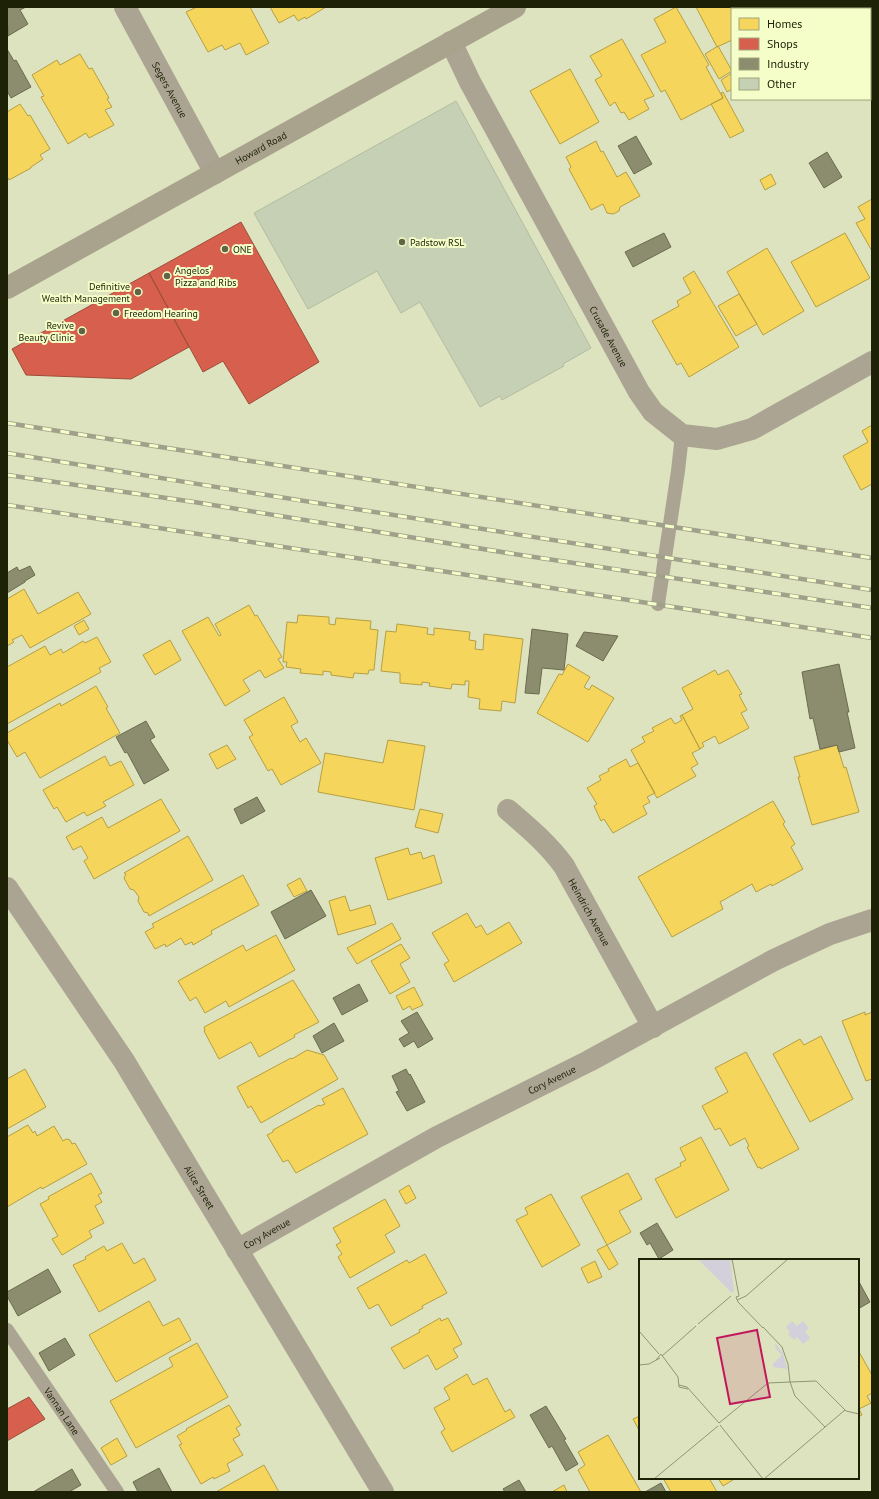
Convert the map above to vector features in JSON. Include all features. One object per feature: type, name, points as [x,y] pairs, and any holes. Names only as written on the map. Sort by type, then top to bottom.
[{"type":"street","name":"Segers Avenue","points":[[125,7],[215,173]]},
{"type":"street","name":"Howard Road","points":[[7,288],[515,7]]},
{"type":"street","name":"Crusade Avenue","points":[[451,42],[470,82],[639,392],[653,412],[682,435]]},
{"type":"street","points":[[682,435],[717,439],[752,429],[872,362]]},
{"type":"street","name":"Heindrich Avenue","points":[[508,810],[538,835],[564,866],[653,1027]]},
{"type":"street","name":"Alice Street","points":[[7,888],[124,1061],[383,1492]]},
{"type":"street","name":"Cory Avenue","points":[[237,1250],[437,1137],[589,1061],[774,960],[830,934],[872,920]]},
{"type":"lane","points":[[658,604],[682,435]]},
{"type":"lane","name":"Vannan Lane","points":[[7,1330],[117,1492]]},
{"type":"building: Homes","points":[[197,7],[250,7],[269,43],[246,55],[240,43],[225,50],[222,45],[208,52],[186,12]]},
{"type":"building: Homes","points":[[270,7],[326,7],[306,19],[305,17],[298,21],[294,15],[279,23]]},
{"type":"building: Homes","points":[[676,7],[709,65],[706,67],[723,98],[681,120],[665,90],[661,92],[641,55],[666,42],[654,19]]},
{"type":"building: Homes","points":[[696,7],[745,7],[731,8],[731,40],[717,47]]},
{"type":"building: Homes","points":[[764,7],[818,8],[764,8]]},
{"type":"building: Homes","points":[[821,7],[840,8],[822,8]]},
{"type":"building: Homes","points":[[872,7],[872,20],[871,8],[840,8]]},
{"type":"building: Homes","points":[[622,39],[654,96],[644,100],[649,109],[629,120],[624,112],[621,113],[615,102],[610,106],[595,80],[602,76],[590,56]]},
{"type":"building: Homes","points":[[718,46],[731,72],[719,79],[705,54]]},
{"type":"building: Homes","points":[[80,54],[89,69],[92,68],[109,98],[107,99],[112,107],[105,110],[114,125],[89,138],[86,133],[68,144],[41,97],[44,96],[32,75],[57,60],[60,65]]},
{"type":"building: Homes","points":[[570,69],[599,122],[560,144],[530,91]]},
{"type":"building: Homes","points":[[731,74],[731,90],[727,92],[721,80]]},
{"type":"building: Homes","points":[[723,92],[744,131],[730,138],[711,104],[723,98],[721,93]]},
{"type":"building: Homes","points":[[20,104],[28,116],[30,115],[50,149],[40,155],[43,159],[31,168],[9,180],[7,176],[7,112]]},
{"type":"building: Homes","points":[[596,141],[601,152],[603,151],[617,177],[626,172],[640,196],[620,207],[619,211],[613,214],[607,213],[603,204],[591,210],[569,169],[571,167],[566,157]]},
{"type":"building: Homes","points":[[771,174],[776,184],[765,190],[760,180]]},
{"type":"building: Homes","points":[[872,199],[872,251],[856,223],[865,219],[858,207]]},
{"type":"building: Homes","points":[[845,233],[870,278],[816,307],[791,262]]},
{"type":"building: Homes","points":[[767,248],[804,311],[763,335],[727,272]]},
{"type":"building: Homes","points":[[694,271],[739,347],[689,377],[681,363],[677,365],[652,321],[679,306],[677,301],[691,293],[683,278]]},
{"type":"building: Homes","points":[[739,294],[757,324],[736,336],[718,306]]},
{"type":"building: Homes","points":[[872,425],[872,484],[861,490],[843,456],[868,442],[862,431]]},
{"type":"building: Homes","points":[[24,589],[38,614],[78,592],[91,614],[30,648],[22,635],[12,640],[14,642],[7,646],[7,599]]},
{"type":"building: Homes","points":[[249,605],[255,616],[257,615],[282,657],[278,659],[284,668],[265,678],[260,670],[243,680],[250,691],[225,706],[182,631],[208,617],[219,636],[221,635],[215,624]]},
{"type":"building: Homes","points":[[298,615],[329,617],[329,624],[335,625],[336,618],[371,621],[370,629],[378,630],[374,670],[369,670],[368,674],[354,673],[353,678],[331,675],[331,672],[323,671],[323,675],[300,673],[301,669],[286,667],[287,662],[283,662],[287,622],[297,623]]},
{"type":"building: Homes","points":[[84,620],[89,629],[79,635],[74,626]]},
{"type":"building: Homes","points":[[397,624],[428,628],[427,634],[434,635],[434,628],[470,632],[469,640],[476,641],[475,649],[483,650],[484,634],[523,639],[515,703],[502,701],[501,711],[479,709],[480,699],[468,697],[469,681],[465,681],[465,685],[452,684],[451,689],[429,686],[430,683],[422,682],[422,685],[400,683],[400,673],[381,671],[386,631],[396,632]]},
{"type":"building: Homes","points":[[97,637],[111,662],[99,668],[101,672],[7,724],[7,667],[45,646],[50,655],[61,649],[63,653],[83,641],[85,643]]},
{"type":"building: Homes","points":[[170,640],[181,660],[155,675],[143,655]]},
{"type":"building: Homes","points":[[568,664],[590,677],[584,687],[589,690],[592,685],[614,698],[588,742],[537,713],[559,674],[562,675]]},
{"type":"building: Homes","points":[[715,670],[718,675],[728,670],[742,694],[739,695],[747,710],[741,713],[749,728],[719,744],[715,736],[702,743],[704,746],[700,749],[682,715],[693,709],[682,688]]},
{"type":"building: Homes","points":[[96,686],[120,733],[40,778],[25,752],[17,757],[7,740],[7,733],[60,703],[61,706]]},
{"type":"building: Homes","points":[[284,697],[298,722],[291,726],[300,742],[306,738],[321,763],[281,785],[272,769],[268,771],[249,737],[253,735],[244,720]]},
{"type":"building: Homes","points":[[682,715],[700,749],[692,753],[698,764],[691,768],[696,776],[657,798],[631,750],[645,742],[642,737],[654,731],[652,728],[671,718],[675,724],[682,720],[680,716]]},
{"type":"building: Homes","points":[[388,740],[425,746],[414,810],[318,792],[325,753],[383,763]]},
{"type":"building: Homes","points":[[227,745],[236,759],[217,769],[209,754]]},
{"type":"building: Homes","points":[[837,745],[844,768],[846,767],[859,812],[812,825],[798,777],[800,777],[794,757]]},
{"type":"building: Homes","points":[[105,756],[110,766],[121,761],[134,785],[103,802],[106,806],[87,816],[84,812],[66,822],[57,807],[54,809],[43,790]]},
{"type":"building: Homes","points":[[626,759],[630,767],[638,763],[655,793],[647,797],[650,802],[643,806],[647,814],[613,833],[604,819],[601,821],[594,806],[597,804],[587,788],[601,780],[599,776],[609,771],[608,769]]},
{"type":"building: Homes","points":[[161,799],[180,831],[94,879],[84,861],[88,858],[81,846],[73,850],[66,837],[102,817],[108,828]]},
{"type":"building: Homes","points":[[773,801],[785,822],[783,824],[795,844],[791,847],[803,869],[772,886],[771,884],[756,892],[752,884],[720,902],[723,909],[672,937],[638,877]]},
{"type":"building: Homes","points":[[420,809],[443,814],[438,833],[415,827]]},
{"type":"building: Homes","points":[[188,836],[213,880],[149,916],[148,913],[144,912],[138,901],[139,897],[134,890],[130,889],[124,878],[126,874],[124,873]]},
{"type":"building: Homes","points":[[408,848],[410,855],[421,852],[423,859],[434,855],[442,883],[388,900],[375,858]]},
{"type":"building: Homes","points":[[243,875],[259,905],[211,931],[212,934],[193,945],[192,942],[185,945],[181,938],[166,947],[165,944],[155,949],[145,932],[154,927],[152,924]]},
{"type":"building: Homes","points":[[300,878],[307,891],[294,897],[287,885]]},
{"type":"building: Homes","points":[[345,896],[350,911],[370,905],[376,924],[338,935],[329,901]]},
{"type":"building: Homes","points":[[467,913],[476,928],[481,925],[487,935],[509,922],[522,943],[454,982],[444,964],[449,961],[432,933]]},
{"type":"building: Homes","points":[[392,923],[401,939],[357,964],[347,948]]},
{"type":"building: Homes","points":[[276,935],[295,970],[229,1007],[226,1001],[205,1013],[196,997],[190,1001],[178,981],[243,945],[246,951]]},
{"type":"building: Homes","points":[[401,944],[410,958],[400,964],[410,982],[390,994],[371,961]]},
{"type":"building: Homes","points":[[293,980],[319,1022],[294,1035],[295,1037],[259,1057],[251,1042],[219,1059],[204,1031],[204,1027]]},
{"type":"building: Homes","points":[[414,987],[423,1005],[412,1010],[410,1006],[403,1010],[396,996]]},
{"type":"building: Homes","points":[[865,1012],[865,1015],[872,1012],[872,1079],[866,1081],[842,1021]]},
{"type":"building: Homes","points":[[821,1036],[853,1099],[810,1122],[773,1054],[800,1039],[804,1045]]},
{"type":"building: Homes","points":[[307,1050],[324,1055],[338,1079],[261,1123],[251,1106],[248,1108],[237,1087]]},
{"type":"building: Homes","points":[[746,1052],[799,1149],[761,1169],[760,1167],[758,1168],[747,1147],[749,1146],[745,1138],[730,1146],[720,1128],[715,1130],[702,1106],[728,1092],[715,1068]]},
{"type":"building: Homes","points":[[25,1069],[46,1107],[7,1129],[7,1079]]},
{"type":"building: Homes","points":[[343,1088],[368,1134],[296,1173],[288,1160],[283,1162],[267,1135],[273,1132],[273,1130],[319,1105],[325,1104],[322,1099]]},
{"type":"building: Homes","points":[[28,1125],[33,1133],[35,1131],[37,1136],[54,1126],[63,1141],[66,1139],[70,1140],[72,1144],[75,1143],[87,1164],[42,1189],[41,1187],[7,1207],[7,1137]]},
{"type":"building: Homes","points":[[701,1137],[729,1190],[676,1218],[655,1179],[681,1166],[680,1163],[686,1160],[680,1148]]},
{"type":"building: Homes","points":[[91,1173],[102,1193],[98,1195],[102,1202],[95,1206],[104,1223],[89,1231],[92,1237],[62,1255],[52,1239],[58,1236],[40,1204],[49,1199],[48,1197]]},
{"type":"building: Homes","points":[[628,1173],[642,1199],[619,1211],[631,1232],[607,1245],[581,1197]]},
{"type":"building: Homes","points":[[409,1185],[416,1198],[406,1204],[399,1191]]},
{"type":"building: Homes","points":[[551,1194],[580,1245],[542,1267],[516,1220],[528,1214],[525,1208]]},
{"type":"building: Homes","points":[[385,1199],[400,1226],[385,1235],[395,1252],[350,1278],[338,1257],[342,1254],[336,1245],[341,1242],[333,1228]]},
{"type":"building: Homes","points":[[122,1243],[134,1264],[144,1258],[156,1280],[99,1312],[73,1265],[86,1259],[85,1257],[104,1246],[107,1251]]},
{"type":"building: Homes","points":[[607,1245],[618,1264],[609,1270],[597,1250]]},
{"type":"building: Homes","points":[[425,1254],[447,1293],[422,1306],[423,1308],[391,1326],[378,1304],[369,1309],[357,1288],[407,1260],[409,1263]]},
{"type":"building: Homes","points":[[595,1261],[602,1277],[588,1283],[581,1268]]},
{"type":"building: Homes","points":[[149,1301],[163,1326],[179,1318],[191,1340],[116,1382],[89,1335]]},
{"type":"building: Homes","points":[[440,1318],[441,1321],[448,1318],[462,1344],[453,1349],[458,1357],[436,1370],[428,1355],[404,1369],[391,1348],[420,1332],[419,1330]]},
{"type":"building: Homes","points":[[197,1343],[228,1397],[136,1448],[110,1401],[173,1366],[169,1358]]},
{"type":"building: Homes","points":[[859,1352],[872,1375],[872,1393],[867,1396],[871,1403],[859,1409]]},
{"type":"building: Homes","points":[[467,1374],[473,1385],[487,1378],[505,1412],[510,1409],[515,1417],[452,1452],[441,1432],[445,1429],[434,1408],[450,1399],[444,1388]]},
{"type":"building: Homes","points":[[229,1405],[241,1425],[236,1428],[240,1435],[233,1439],[243,1455],[227,1464],[230,1471],[214,1479],[213,1477],[201,1484],[179,1445],[182,1444],[177,1436],[187,1430],[186,1429]]},
{"type":"building: Homes","points":[[859,1409],[862,1415],[859,1416]]},
{"type":"building: Homes","points":[[639,1416],[639,1430],[633,1419]]},
{"type":"building: Homes","points":[[608,1435],[641,1492],[590,1492],[578,1470],[585,1465],[578,1452]]},
{"type":"building: Homes","points":[[117,1438],[127,1456],[111,1465],[101,1448]]},
{"type":"building: Homes","points":[[264,1465],[279,1492],[216,1492]]},
{"type":"building: Homes","points":[[664,1479],[710,1479],[717,1492],[671,1492]]},
{"type":"building: Homes","points":[[719,1479],[734,1479],[723,1486]]},
{"type":"building: Homes","points":[[564,1485],[567,1492],[552,1492]]},
{"type":"building: Shops","points":[[241,222],[319,362],[249,404],[223,361],[203,372],[149,273]]},
{"type":"building: Shops","points":[[149,273],[189,347],[131,379],[26,375],[12,349]]},
{"type":"building: Shops","points":[[29,1397],[45,1419],[7,1441],[7,1409]]},
{"type":"building: Industry","points":[[7,7],[26,7],[20,10],[28,24],[8,36]]},
{"type":"building: Industry","points":[[7,49],[14,61],[16,60],[31,87],[11,98],[7,91]]},
{"type":"building: Industry","points":[[872,75],[872,100],[871,98]]},
{"type":"building: Industry","points":[[636,136],[652,164],[634,174],[618,146]]},
{"type":"building: Industry","points":[[827,152],[842,177],[824,188],[809,163]]},
{"type":"building: Industry","points":[[664,233],[671,247],[633,267],[625,252]]},
{"type":"building: Industry","points":[[30,566],[35,575],[7,593],[7,573],[17,567],[19,571]]},
{"type":"building: Industry","points":[[532,629],[568,634],[564,670],[542,668],[539,694],[525,693]]},
{"type":"building: Industry","points":[[584,632],[618,636],[603,661],[576,646]]},
{"type":"building: Industry","points":[[839,664],[855,748],[839,752],[837,745],[820,749],[813,718],[810,719],[802,672]]},
{"type":"building: Industry","points":[[146,721],[155,737],[150,740],[169,770],[144,784],[127,752],[125,753],[116,737]]},
{"type":"building: Industry","points":[[257,797],[265,811],[241,824],[234,809]]},
{"type":"building: Industry","points":[[311,890],[326,916],[285,939],[271,912]]},
{"type":"building: Industry","points":[[359,984],[368,1001],[342,1015],[333,998]]},
{"type":"building: Industry","points":[[417,1012],[433,1039],[418,1048],[414,1041],[404,1047],[399,1039],[409,1033],[401,1021]]},
{"type":"building: Industry","points":[[334,1023],[344,1041],[322,1053],[313,1036]]},
{"type":"building: Industry","points":[[406,1069],[425,1102],[407,1111],[396,1092],[399,1091],[392,1076]]},
{"type":"building: Industry","points":[[657,1223],[673,1250],[659,1259],[650,1243],[647,1245],[640,1233]]},
{"type":"building: Industry","points":[[48,1269],[61,1292],[18,1316],[7,1296],[7,1292]]},
{"type":"building: Industry","points":[[859,1282],[870,1302],[859,1308]]},
{"type":"building: Industry","points":[[65,1338],[75,1355],[49,1371],[39,1353]]},
{"type":"building: Industry","points":[[546,1406],[566,1439],[564,1440],[578,1464],[566,1471],[552,1446],[549,1448],[530,1415]]},
{"type":"building: Industry","points":[[159,1468],[172,1492],[138,1492],[133,1482]]},
{"type":"building: Industry","points":[[72,1469],[81,1485],[69,1492],[33,1492]]},
{"type":"building: Industry","points":[[519,1480],[526,1492],[505,1492],[503,1489]]},
{"type":"building: Industry","points":[[661,1483],[666,1492],[645,1492]]},
{"type":"building: Other","name":"Padstow RSL","points":[[456,101],[591,348],[563,364],[564,366],[502,400],[500,396],[480,407],[420,302],[401,313],[377,271],[308,309],[254,213]]},
{"type":"railway","points":[[7,423],[872,558]]},
{"type":"railway","points":[[7,453],[872,590]]},
{"type":"railway","points":[[7,475],[194,502],[514,554],[872,608]]},
{"type":"railway","points":[[7,505],[872,638]]},
{"type":"place","name":"Padstow RSL","points":[[402,242]]},
{"type":"place","name":"ONE","points":[[225,249]]},
{"type":"place","name":"Angelos' Pizza and Ribs","points":[[167,276]]},
{"type":"place","name":"Definitive Wealth Management","points":[[138,292]]},
{"type":"place","name":"Freedom Hearing","points":[[116,313]]},
{"type":"place","name":"Revive Beauty Clinic","points":[[82,331]]}]
